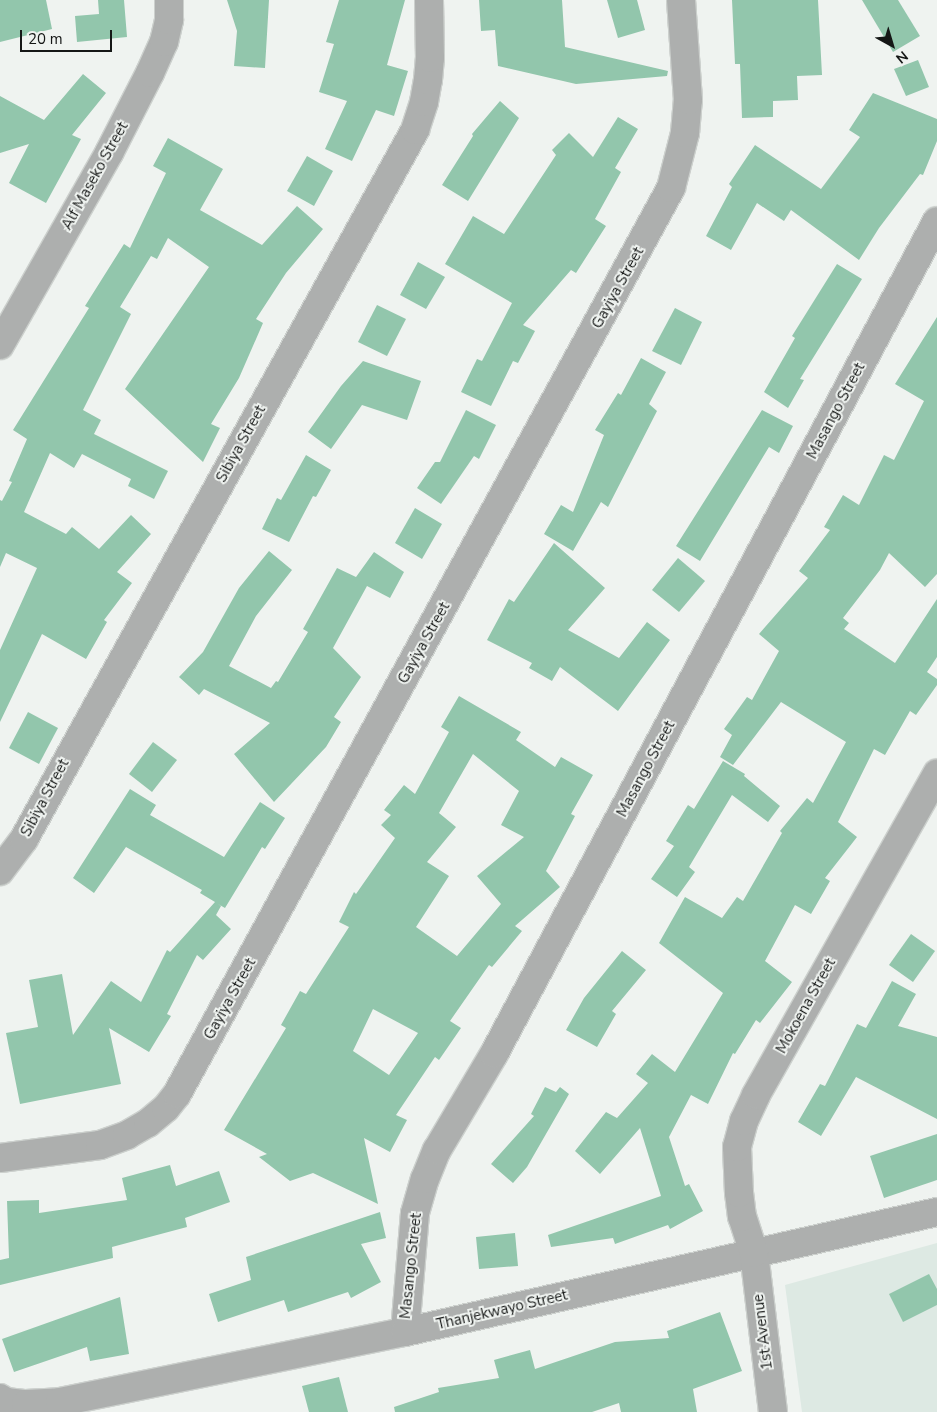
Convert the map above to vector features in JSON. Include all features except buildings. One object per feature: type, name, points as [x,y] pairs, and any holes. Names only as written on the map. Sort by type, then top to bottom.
[{"type":"street","name":"Alf Maseko Street","points":[[0,345],[109,153],[150,73],[164,42],[169,20],[169,0]]},
{"type":"street","name":"Sibiya Street","points":[[0,871],[24,839],[415,130],[424,102],[428,80],[430,58],[429,0]]},
{"type":"street","name":"Gayiya Street","points":[[0,1158],[100,1145],[126,1135],[148,1123],[166,1108],[177,1094],[671,188],[685,133],[688,100],[681,0]]},
{"type":"street","name":"Masango Street","points":[[405,1332],[415,1213],[425,1179],[437,1150],[494,1054],[937,221]]},
{"type":"street","name":"Mokoena Street","points":[[754,1253],[742,1217],[736,1170],[737,1147],[744,1120],[756,1095],[937,774]]},
{"type":"street","name":"Thanjekwayo Street","points":[[3,1400],[26,1404],[60,1402],[405,1332],[937,1212]]},
{"type":"street","name":"1st Avenue","points":[[754,1253],[773,1412]]},
{"type":"shaded area","points":[[937,1243],[937,1412],[802,1412],[785,1285]]}]
